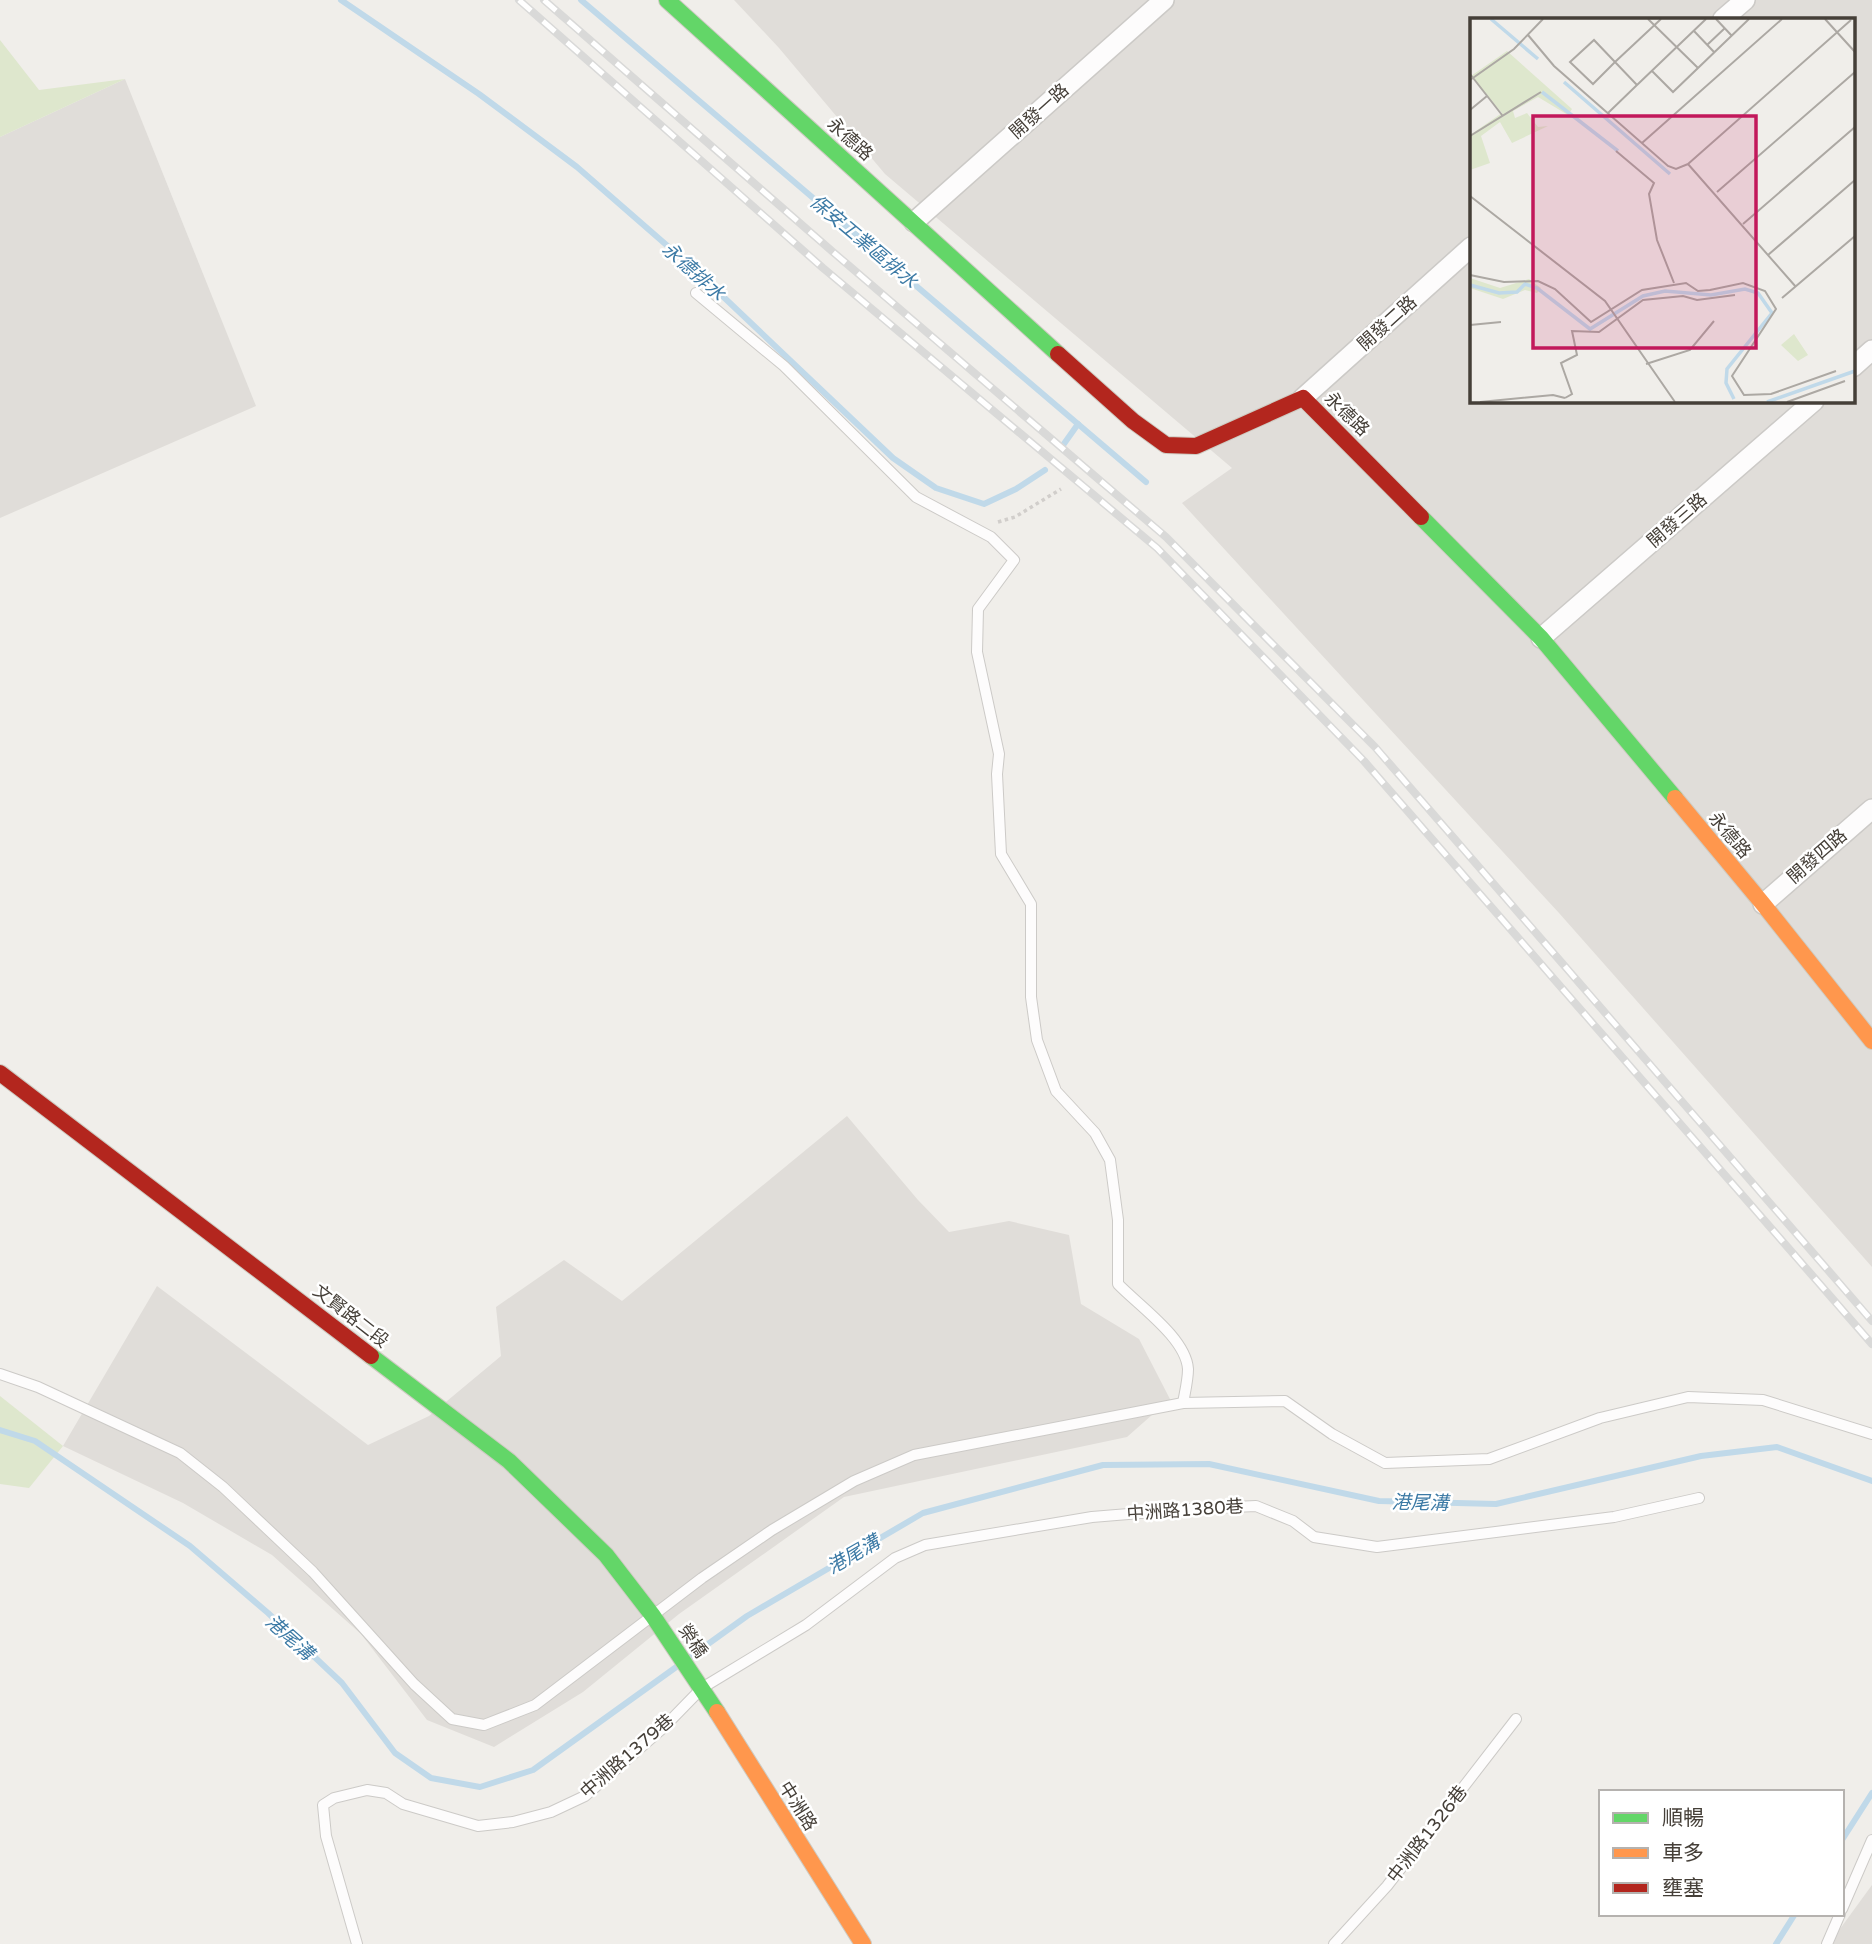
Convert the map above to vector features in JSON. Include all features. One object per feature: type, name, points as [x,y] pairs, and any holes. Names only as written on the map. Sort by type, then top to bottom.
[{"type":"street","name":"永德路","points":[[667,0],[1133,421],[1166,445],[1196,446],[1303,398],[1541,638],[1763,904],[1872,1041]]},
{"type":"street","name":"開發一路","points":[[914,222],[1164,0]]},
{"type":"street","points":[[1724,18],[1745,0]]},
{"type":"street","name":"開發二路","points":[[1303,398],[1470,248]]},
{"type":"street","points":[[1854,366],[1872,350]]},
{"type":"street","name":"開發三路","points":[[1541,638],[1813,402]]},
{"type":"street","name":"開發四路","points":[[1763,904],[1872,809]]},
{"type":"street","name":"文賢路二段","points":[[0,1073],[509,1461],[606,1555],[653,1616]]},
{"type":"street","name":"榮橋","points":[[653,1616],[702,1688]]},
{"type":"street","name":"中洲路","points":[[702,1688],[863,1944]]},
{"type":"lane","points":[[696,293],[784,366],[916,497],[991,537],[1014,560],[978,609],[977,652],[999,754],[997,774],[1001,855],[1031,904],[1031,997],[1037,1040],[1056,1091],[1095,1133],[1110,1160],[1118,1220],[1118,1284],[1173,1335],[1188,1367],[1183,1403]]},
{"type":"lane","points":[[0,1374],[38,1387],[180,1453],[223,1487],[313,1572],[414,1684],[453,1719],[484,1725],[536,1705],[772,1530],[854,1481],[914,1455],[1183,1403],[1285,1401],[1332,1434],[1385,1464],[1489,1459],[1600,1418],[1688,1397],[1763,1400],[1872,1434]]},
{"type":"lane","name":"中洲路1380巷","points":[[702,1688],[806,1625],[895,1558],[925,1545],[1092,1517],[1256,1506],[1293,1521],[1314,1537],[1377,1547],[1614,1517],[1699,1498]]},
{"type":"lane","name":"中洲路1379巷","points":[[357,1944],[326,1836],[323,1804],[334,1798],[367,1790],[386,1793],[403,1804],[478,1826],[513,1822],[551,1812],[585,1796],[663,1728],[702,1688]]},
{"type":"lane","name":"中洲路1326巷","points":[[1334,1944],[1387,1886],[1516,1719]]},
{"type":"lane","points":[[1844,1904],[1872,1840]]},
{"type":"lane","points":[[1827,1944],[1839,1916]]},
{"type":"path","points":[[975,529],[1015,517],[1061,489]]},
{"type":"shaded area","points":[[734,0],[1872,0],[1872,1267],[1559,913],[1182,503],[1232,468],[885,174],[779,48]]},
{"type":"shaded area","points":[[125,79],[256,406],[0,518],[0,137]]},
{"type":"shaded area","points":[[847,1116],[918,1200],[949,1232],[1009,1221],[1069,1235],[1081,1304],[1139,1339],[1172,1403],[1161,1407],[1127,1437],[844,1497],[679,1614],[583,1692],[494,1747],[427,1720],[361,1634],[272,1555],[183,1503],[63,1446],[157,1286],[368,1445],[429,1416],[501,1356],[496,1307],[564,1260],[622,1301]]},
{"type":"shaded area","points":[[1872,1885],[1872,1944],[1829,1944]]},
{"type":"green space","points":[[0,40],[39,90],[125,79],[0,137]]},
{"type":"green space","points":[[0,1396],[63,1446],[29,1488],[0,1484]]},
{"type":"waterway","name":"永德排水","points":[[341,0],[479,94],[577,167],[694,269],[893,458],[936,488],[984,504],[1016,489],[1045,470]]},
{"type":"waterway","name":"保安工業區排水","points":[[581,0],[1146,482]]},
{"type":"waterway","name":"永德排水","points":[[1061,448],[1078,424]]},
{"type":"waterway","name":"港尾溝","points":[[0,1430],[35,1441],[190,1546],[268,1613],[342,1683],[395,1753],[431,1778],[480,1787],[533,1770],[679,1665]]},
{"type":"waterway","name":"港尾溝","points":[[690,1657],[747,1616],[923,1513],[1103,1465],[1209,1464],[1379,1501],[1496,1504],[1701,1456],[1777,1447],[1872,1481]]},
{"type":"waterway","name":"港尾溝","points":[[1844,1837],[1872,1793]]},
{"type":"waterway","name":"港尾溝","points":[[1776,1944],[1794,1916]]},
{"type":"railway","points":[[519,0],[823,268],[1157,548],[1364,761],[1872,1344]]},
{"type":"railway","points":[[544,0],[1166,537],[1375,747],[1872,1321]]},
{"type":"traffic: fast","points":[[667,0],[1058,354]]},
{"type":"traffic: fast","points":[[1421,517],[1541,638],[1675,798]]},
{"type":"traffic: fast","points":[[371,1356],[509,1461],[606,1555],[653,1616],[717,1712]]},
{"type":"traffic: slow","points":[[1675,798],[1872,1041]]},
{"type":"traffic: slow","points":[[717,1712],[863,1944]]},
{"type":"traffic: jam","points":[[1058,354],[1133,421],[1166,445],[1196,446],[1303,398],[1421,517]]},
{"type":"traffic: jam","points":[[0,1073],[371,1356]]}]
